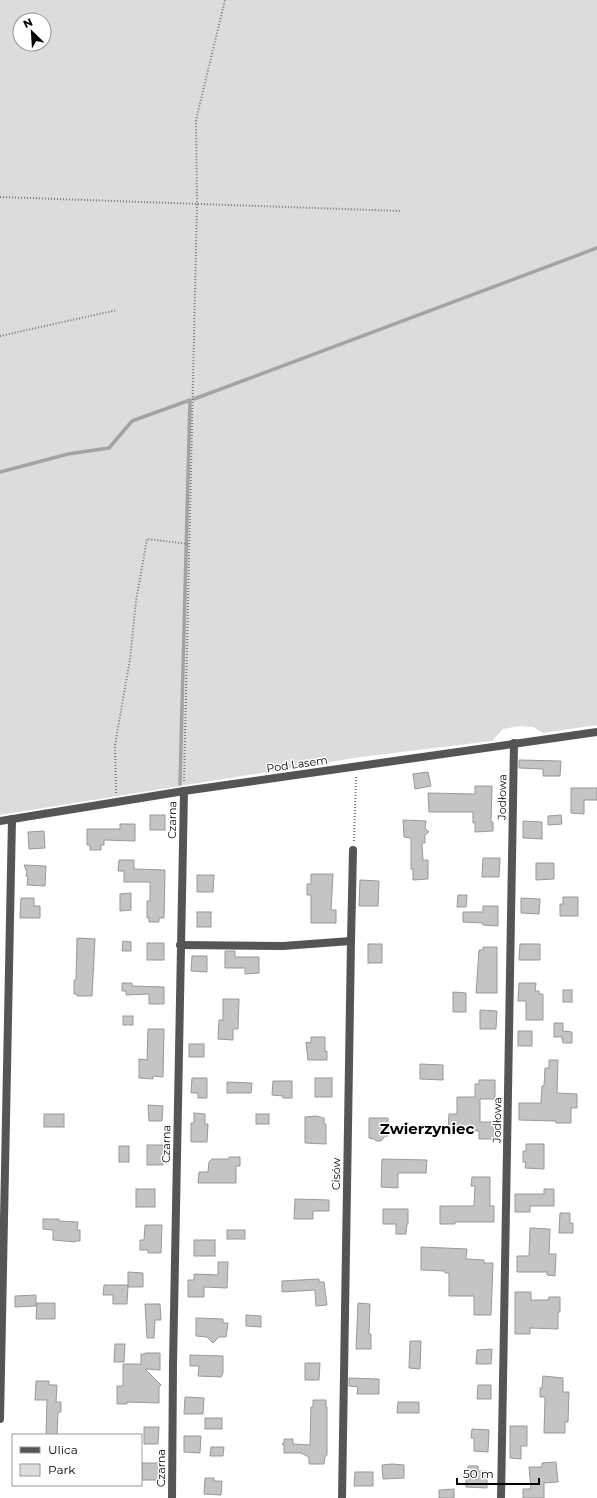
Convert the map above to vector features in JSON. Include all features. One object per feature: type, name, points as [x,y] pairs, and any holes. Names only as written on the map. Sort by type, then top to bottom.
[{"type":"street","name":"Pod Lasem","points":[[0,820],[184,791],[597,732]]},
{"type":"street","name":"Jodłowa","points":[[501,1498],[514,743]]},
{"type":"street","name":"Czarna","points":[[172,1498],[180,945],[184,791]]},
{"type":"street","points":[[0,1419],[12,819]]},
{"type":"street","name":"Cisów","points":[[342,1498],[350,941],[353,850]]},
{"type":"street","points":[[180,945],[283,946],[350,941]]},
{"type":"path","points":[[184,791],[187,543],[197,204],[196,120],[225,0]]},
{"type":"path","points":[[0,197],[401,211]]},
{"type":"path","points":[[0,336],[117,310]]},
{"type":"path","points":[[116,802],[115,745],[130,659],[136,601],[147,539],[187,543]]},
{"type":"path","points":[[353,850],[356,766]]},
{"type":"green space","points":[[0,0],[597,0],[597,725],[543,733],[533,727],[520,726],[503,729],[492,741],[361,757],[0,815]]},
{"type":"building","points":[[519,760],[561,761],[560,776],[543,776],[543,769],[519,768]]},
{"type":"building","points":[[428,772],[431,786],[415,789],[413,774]]},
{"type":"building","points":[[475,786],[492,786],[491,822],[493,822],[493,831],[475,832],[473,812],[429,812],[428,793],[475,794]]},
{"type":"building","points":[[571,788],[597,788],[597,800],[584,800],[584,814],[571,813]]},
{"type":"building","points":[[150,815],[165,815],[165,830],[150,830]]},
{"type":"building","points":[[561,815],[562,824],[548,825],[548,816]]},
{"type":"building","points":[[403,820],[426,821],[425,828],[429,832],[425,835],[425,843],[422,843],[423,860],[428,860],[428,879],[413,880],[413,869],[411,869],[411,838],[404,837]]},
{"type":"building","points":[[523,821],[542,822],[542,839],[523,838]]},
{"type":"building","points":[[120,824],[135,824],[135,841],[104,840],[104,845],[101,845],[101,850],[90,850],[90,845],[87,845],[87,829],[120,829]]},
{"type":"building","points":[[44,831],[45,848],[29,849],[28,832]]},
{"type":"building","points":[[483,858],[500,858],[499,877],[482,877]]},
{"type":"building","points":[[119,860],[134,860],[134,869],[165,870],[164,918],[159,918],[159,922],[149,922],[149,918],[147,918],[147,901],[150,901],[150,882],[124,882],[124,871],[118,871]]},
{"type":"building","points":[[536,863],[554,863],[554,879],[536,880]]},
{"type":"building","points":[[24,865],[46,866],[45,886],[27,885],[28,877],[26,876],[27,872]]},
{"type":"building","points":[[311,874],[333,874],[331,910],[336,910],[336,923],[311,923],[311,895],[307,895],[307,884],[311,884]]},
{"type":"building","points":[[197,875],[214,875],[213,892],[197,892]]},
{"type":"building","points":[[360,880],[379,881],[378,906],[359,906]]},
{"type":"building","points":[[131,893],[131,910],[120,911],[120,894]]},
{"type":"building","points":[[458,895],[467,895],[466,907],[457,907]]},
{"type":"building","points":[[563,897],[578,897],[578,916],[560,916],[560,904],[563,904]]},
{"type":"building","points":[[21,898],[34,898],[34,906],[40,906],[40,918],[20,918]]},
{"type":"building","points":[[521,898],[540,899],[539,914],[521,913]]},
{"type":"building","points":[[483,906],[498,906],[498,926],[483,925],[483,923],[463,922],[463,912],[483,912]]},
{"type":"building","points":[[197,912],[211,912],[211,927],[197,927]]},
{"type":"building","points":[[77,938],[95,939],[92,996],[77,996],[77,994],[74,994],[74,980],[76,980]]},
{"type":"building","points":[[123,941],[131,942],[131,951],[122,951]]},
{"type":"building","points":[[147,943],[164,943],[164,960],[147,960]]},
{"type":"building","points":[[368,944],[382,944],[382,963],[368,963]]},
{"type":"building","points":[[520,944],[540,944],[540,960],[519,960]]},
{"type":"building","points":[[483,947],[497,947],[497,993],[476,993],[479,950],[483,950]]},
{"type":"building","points":[[225,951],[235,951],[235,957],[259,957],[259,973],[245,974],[245,968],[225,968]]},
{"type":"building","points":[[192,956],[207,956],[207,972],[191,971]]},
{"type":"building","points":[[122,983],[132,983],[132,986],[164,987],[164,1004],[149,1004],[149,994],[126,995],[126,991],[122,991]]},
{"type":"building","points":[[519,983],[536,983],[535,991],[539,991],[539,994],[543,994],[543,1020],[526,1020],[526,1001],[518,1001]]},
{"type":"building","points":[[563,990],[572,990],[572,1002],[563,1002]]},
{"type":"building","points":[[453,992],[466,993],[466,1012],[453,1012]]},
{"type":"building","points":[[223,999],[239,999],[238,1029],[233,1029],[233,1040],[218,1039],[219,1020],[223,1020]]},
{"type":"building","points":[[480,1010],[497,1011],[496,1029],[480,1029]]},
{"type":"building","points":[[123,1016],[133,1016],[133,1025],[123,1025]]},
{"type":"building","points":[[554,1023],[563,1023],[563,1031],[572,1032],[572,1043],[563,1043],[562,1037],[554,1037]]},
{"type":"building","points":[[148,1029],[164,1029],[163,1077],[153,1076],[153,1079],[139,1078],[139,1059],[147,1060]]},
{"type":"building","points":[[518,1031],[532,1031],[532,1046],[518,1046]]},
{"type":"building","points":[[311,1037],[325,1037],[325,1051],[327,1051],[327,1060],[308,1060],[306,1042],[311,1043]]},
{"type":"building","points":[[189,1044],[204,1044],[204,1057],[189,1057]]},
{"type":"building","points":[[549,1060],[558,1060],[557,1093],[577,1094],[577,1108],[571,1108],[571,1123],[519,1120],[519,1103],[541,1103],[545,1068],[549,1068]]},
{"type":"building","points":[[420,1064],[443,1065],[443,1080],[420,1079]]},
{"type":"building","points":[[192,1078],[207,1078],[207,1098],[198,1098],[198,1093],[191,1093]]},
{"type":"building","points":[[315,1078],[332,1078],[332,1097],[315,1097]]},
{"type":"building","points":[[479,1080],[495,1080],[495,1099],[480,1099],[480,1122],[494,1122],[494,1139],[479,1139],[479,1131],[448,1131],[449,1114],[457,1114],[457,1097],[475,1097],[475,1084],[479,1084]]},
{"type":"building","points":[[273,1081],[292,1081],[292,1098],[283,1098],[283,1096],[272,1095]]},
{"type":"building","points":[[227,1082],[252,1083],[251,1093],[227,1093]]},
{"type":"building","points":[[148,1105],[163,1106],[162,1121],[149,1121]]},
{"type":"building","points":[[194,1113],[205,1114],[205,1124],[208,1124],[207,1142],[191,1142],[191,1123],[194,1123]]},
{"type":"building","points":[[44,1114],[64,1114],[64,1127],[44,1127]]},
{"type":"building","points":[[256,1114],[269,1114],[269,1124],[256,1124]]},
{"type":"building","points":[[316,1116],[324,1118],[324,1124],[326,1124],[326,1144],[305,1143],[305,1117]]},
{"type":"building","points":[[369,1118],[388,1118],[388,1136],[385,1136],[381,1141],[376,1141],[369,1138]]},
{"type":"building","points":[[526,1144],[544,1144],[544,1169],[525,1168],[526,1162],[523,1162],[523,1151],[526,1151]]},
{"type":"building","points":[[147,1145],[163,1145],[163,1165],[147,1165]]},
{"type":"building","points":[[119,1146],[129,1146],[129,1162],[119,1162]]},
{"type":"building","points":[[229,1157],[240,1157],[240,1166],[236,1166],[236,1183],[198,1183],[199,1172],[208,1172],[209,1162],[212,1159],[229,1159]]},
{"type":"building","points":[[382,1159],[427,1160],[426,1173],[398,1173],[398,1188],[381,1187]]},
{"type":"building","points":[[472,1177],[490,1177],[490,1206],[494,1206],[494,1222],[455,1222],[455,1224],[440,1224],[440,1206],[474,1206],[475,1186],[471,1186]]},
{"type":"building","points":[[136,1189],[155,1189],[155,1207],[136,1207]]},
{"type":"building","points":[[544,1189],[554,1189],[554,1206],[530,1206],[530,1212],[515,1212],[515,1194],[544,1194]]},
{"type":"building","points":[[295,1199],[329,1200],[329,1211],[313,1211],[313,1219],[294,1219]]},
{"type":"building","points":[[383,1209],[408,1209],[406,1234],[396,1234],[396,1224],[383,1224]]},
{"type":"building","points":[[560,1213],[570,1213],[570,1223],[573,1223],[573,1233],[559,1233]]},
{"type":"building","points":[[43,1219],[59,1219],[59,1221],[78,1222],[77,1230],[80,1230],[80,1241],[53,1240],[53,1230],[43,1229]]},
{"type":"building","points":[[145,1225],[162,1225],[161,1253],[148,1253],[148,1250],[140,1250],[140,1240],[144,1240]]},
{"type":"building","points":[[530,1228],[550,1229],[549,1254],[556,1254],[555,1276],[547,1275],[547,1272],[517,1272],[517,1256],[529,1256]]},
{"type":"building","points":[[227,1230],[245,1230],[245,1239],[227,1239]]},
{"type":"building","points":[[194,1240],[215,1240],[215,1256],[194,1256]]},
{"type":"building","points":[[421,1247],[467,1249],[466,1259],[484,1260],[484,1263],[493,1263],[491,1315],[474,1315],[474,1296],[449,1296],[449,1273],[445,1273],[445,1271],[421,1270]]},
{"type":"building","points":[[218,1262],[228,1262],[227,1288],[204,1287],[204,1297],[188,1297],[188,1280],[194,1280],[194,1274],[218,1275]]},
{"type":"building","points":[[128,1272],[143,1273],[143,1287],[128,1287]]},
{"type":"building","points":[[319,1279],[319,1282],[324,1282],[327,1305],[316,1306],[315,1290],[282,1292],[282,1281]]},
{"type":"building","points":[[104,1285],[128,1285],[127,1304],[113,1304],[113,1295],[103,1295]]},
{"type":"building","points":[[515,1292],[531,1292],[531,1300],[548,1300],[549,1297],[560,1297],[558,1329],[530,1328],[530,1334],[515,1334]]},
{"type":"building","points":[[36,1295],[36,1306],[15,1307],[15,1296]]},
{"type":"building","points":[[37,1303],[55,1303],[55,1319],[36,1319]]},
{"type":"building","points":[[358,1303],[370,1304],[369,1334],[371,1334],[371,1349],[356,1349]]},
{"type":"building","points":[[145,1304],[160,1304],[161,1320],[155,1320],[154,1338],[147,1338]]},
{"type":"building","points":[[246,1315],[261,1316],[261,1327],[246,1326]]},
{"type":"building","points":[[196,1318],[223,1319],[223,1323],[228,1323],[226,1337],[219,1337],[213,1343],[207,1337],[196,1336]]},
{"type":"building","points":[[410,1341],[421,1341],[420,1369],[409,1368]]},
{"type":"building","points":[[115,1344],[125,1344],[124,1362],[114,1362]]},
{"type":"building","points":[[492,1349],[491,1364],[476,1364],[477,1350]]},
{"type":"building","points":[[160,1353],[160,1370],[145,1369],[161,1385],[159,1387],[159,1403],[127,1402],[127,1404],[117,1404],[117,1386],[123,1386],[123,1364],[141,1365],[141,1354]]},
{"type":"building","points":[[190,1355],[223,1356],[223,1373],[221,1377],[198,1376],[199,1366],[190,1366]]},
{"type":"building","points":[[305,1363],[320,1363],[319,1380],[305,1380]]},
{"type":"building","points":[[543,1376],[563,1378],[563,1392],[569,1392],[568,1422],[565,1422],[565,1433],[544,1433],[545,1399],[544,1397],[540,1397],[540,1388],[542,1388]]},
{"type":"building","points":[[349,1378],[379,1379],[379,1394],[357,1394],[358,1387],[349,1386]]},
{"type":"building","points":[[36,1381],[49,1381],[49,1385],[57,1385],[56,1402],[61,1402],[61,1412],[58,1412],[57,1434],[46,1434],[47,1400],[35,1400]]},
{"type":"building","points":[[478,1385],[491,1385],[491,1399],[477,1399]]},
{"type":"building","points":[[185,1397],[204,1398],[203,1414],[184,1414]]},
{"type":"building","points":[[313,1400],[326,1400],[327,1455],[325,1457],[324,1464],[309,1464],[309,1457],[301,1453],[284,1453],[284,1445],[282,1444],[284,1443],[284,1439],[293,1439],[293,1444],[310,1445],[311,1407],[313,1407]]},
{"type":"building","points":[[398,1402],[419,1402],[419,1413],[397,1413]]},
{"type":"building","points":[[205,1418],[222,1418],[222,1429],[205,1429]]},
{"type":"building","points":[[510,1426],[527,1426],[527,1446],[521,1446],[521,1459],[510,1458]]},
{"type":"building","points":[[144,1427],[159,1427],[158,1444],[144,1444]]},
{"type":"building","points":[[472,1429],[489,1430],[488,1452],[474,1451],[474,1438],[471,1438]]},
{"type":"building","points":[[184,1436],[201,1436],[200,1453],[184,1452]]},
{"type":"building","points":[[211,1447],[224,1447],[223,1456],[210,1456]]},
{"type":"building","points":[[556,1462],[558,1482],[544,1483],[544,1498],[523,1498],[523,1489],[531,1489],[529,1467],[542,1467],[542,1463]]},
{"type":"building","points":[[142,1463],[158,1463],[158,1480],[142,1480]]},
{"type":"building","points":[[382,1465],[404,1465],[404,1478],[383,1479]]},
{"type":"building","points":[[468,1466],[478,1466],[478,1471],[487,1471],[487,1488],[466,1487],[466,1471],[468,1471]]},
{"type":"building","points":[[355,1472],[373,1472],[373,1486],[354,1486]]},
{"type":"building","points":[[205,1478],[214,1478],[214,1481],[222,1481],[221,1495],[204,1494]]},
{"type":"building","points":[[454,1489],[454,1498],[439,1498],[439,1490]]},
{"type":"waterway","points":[[194,399],[597,248]]},
{"type":"waterway","points":[[0,472],[68,454],[109,448],[132,421],[190,400],[180,784]]},
{"type":"district","name":"Zwierzyniec","points":[[427,1128]]}]
